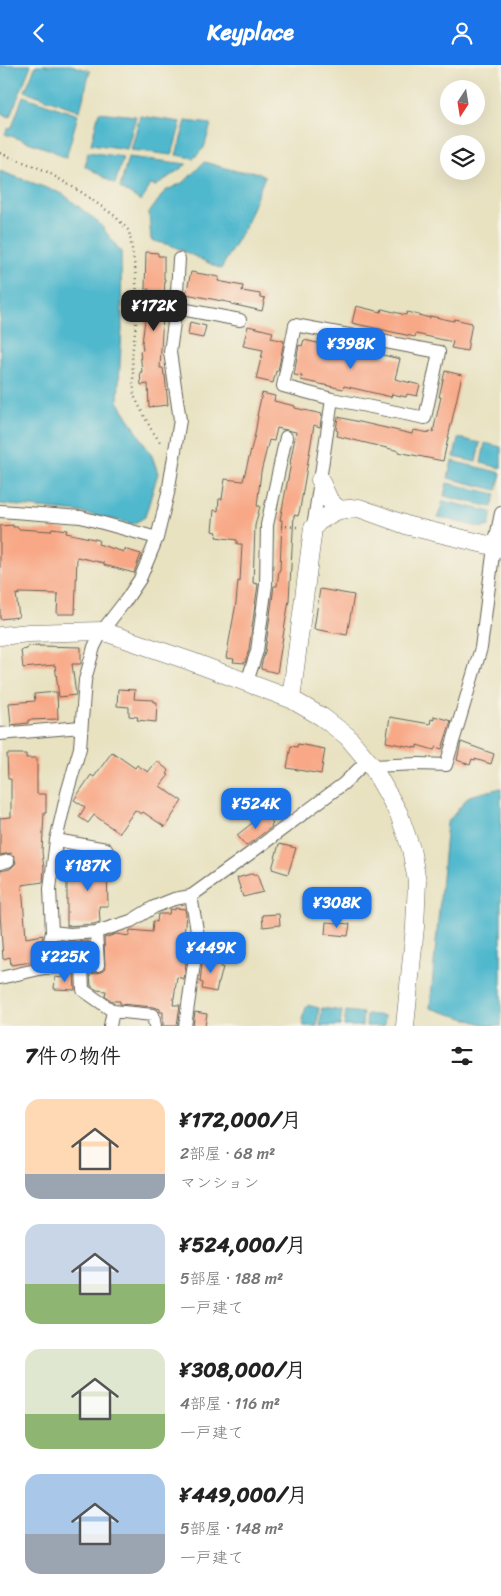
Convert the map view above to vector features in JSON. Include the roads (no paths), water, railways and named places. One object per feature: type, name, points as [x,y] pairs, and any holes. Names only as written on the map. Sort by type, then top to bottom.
[{"type":"street","points":[[44,968],[52,932],[50,889],[56,840],[80,748],[85,680],[94,647],[102,631],[140,579],[157,537],[168,493],[180,420],[170,352],[176,308],[179,259]]},
{"type":"street","points":[[176,308],[240,320]]},
{"type":"street","points":[[295,325],[439,352],[425,418],[332,399],[284,386],[295,325]]},
{"type":"street","points":[[291,699],[332,399]]},
{"type":"street","points":[[247,683],[257,651],[266,585],[267,525],[286,437]]},
{"type":"street","points":[[320,480],[329,500],[339,510]]},
{"type":"street","points":[[313,528],[324,517],[339,510],[359,508],[409,526],[498,547]]},
{"type":"street","points":[[0,511],[81,517],[157,537]]},
{"type":"street","points":[[52,932],[70,934],[96,932],[131,921],[154,907],[174,899],[191,896],[370,763],[446,765],[454,745],[480,648],[498,547],[501,513]]},
{"type":"street","points":[[0,636],[29,633],[102,631],[190,661],[291,699],[322,717],[340,731],[370,763],[399,814],[411,849],[417,881],[415,927],[405,1026]]},
{"type":"street","points":[[0,734],[81,727]]},
{"type":"street","points":[[56,840],[106,849]]},
{"type":"street","points":[[185,1026],[198,936],[191,896]]},
{"type":"street","points":[[0,978],[44,968],[98,965],[96,932]]},
{"type":"street","points":[[82,966],[83,990],[113,1011],[153,1015],[155,1026]]},
{"type":"street","points":[[110,1026],[113,1011]]},
{"type":"water","points":[[0,65],[31,65],[10,117],[0,113]]},
{"type":"water","points":[[36,65],[71,65],[90,71],[80,111],[25,91]]},
{"type":"water","points":[[23,96],[78,115],[66,158],[51,150],[5,134],[8,128],[12,127]]},
{"type":"water","points":[[99,112],[136,116],[127,149],[91,144]]},
{"type":"water","points":[[140,116],[181,122],[172,155],[131,150]]},
{"type":"water","points":[[186,121],[211,124],[204,148],[194,158],[176,155]]},
{"type":"water","points":[[88,152],[123,157],[115,184],[85,166]]},
{"type":"water","points":[[128,157],[187,164],[156,186],[149,185],[141,201],[120,188]]},
{"type":"water","points":[[204,162],[240,172],[252,171],[265,176],[245,226],[221,269],[173,246],[151,240],[149,213],[165,191],[184,182]]},
{"type":"water","points":[[0,171],[63,194],[99,223],[121,252],[122,328],[118,401],[152,456],[158,473],[145,517],[133,524],[79,512],[0,504]]},
{"type":"water","points":[[458,438],[480,443],[476,462],[454,457]]},
{"type":"water","points":[[485,443],[501,447],[501,468],[481,463]]},
{"type":"water","points":[[452,461],[501,473],[497,490],[448,478]]},
{"type":"water","points":[[447,483],[496,494],[492,507],[444,496]]},
{"type":"water","points":[[443,501],[492,512],[489,526],[483,528],[438,517]]},
{"type":"water","points":[[501,788],[501,1026],[490,1026],[430,1008],[447,823],[469,796]]},
{"type":"water","points":[[307,1005],[319,1008],[317,1026],[304,1026],[302,1019]]},
{"type":"water","points":[[322,1008],[342,1011],[340,1026],[320,1026]]},
{"type":"water","points":[[346,1011],[363,1013],[362,1026],[344,1026]]},
{"type":"water","points":[[367,1014],[385,1016],[384,1026],[366,1026]]}]
